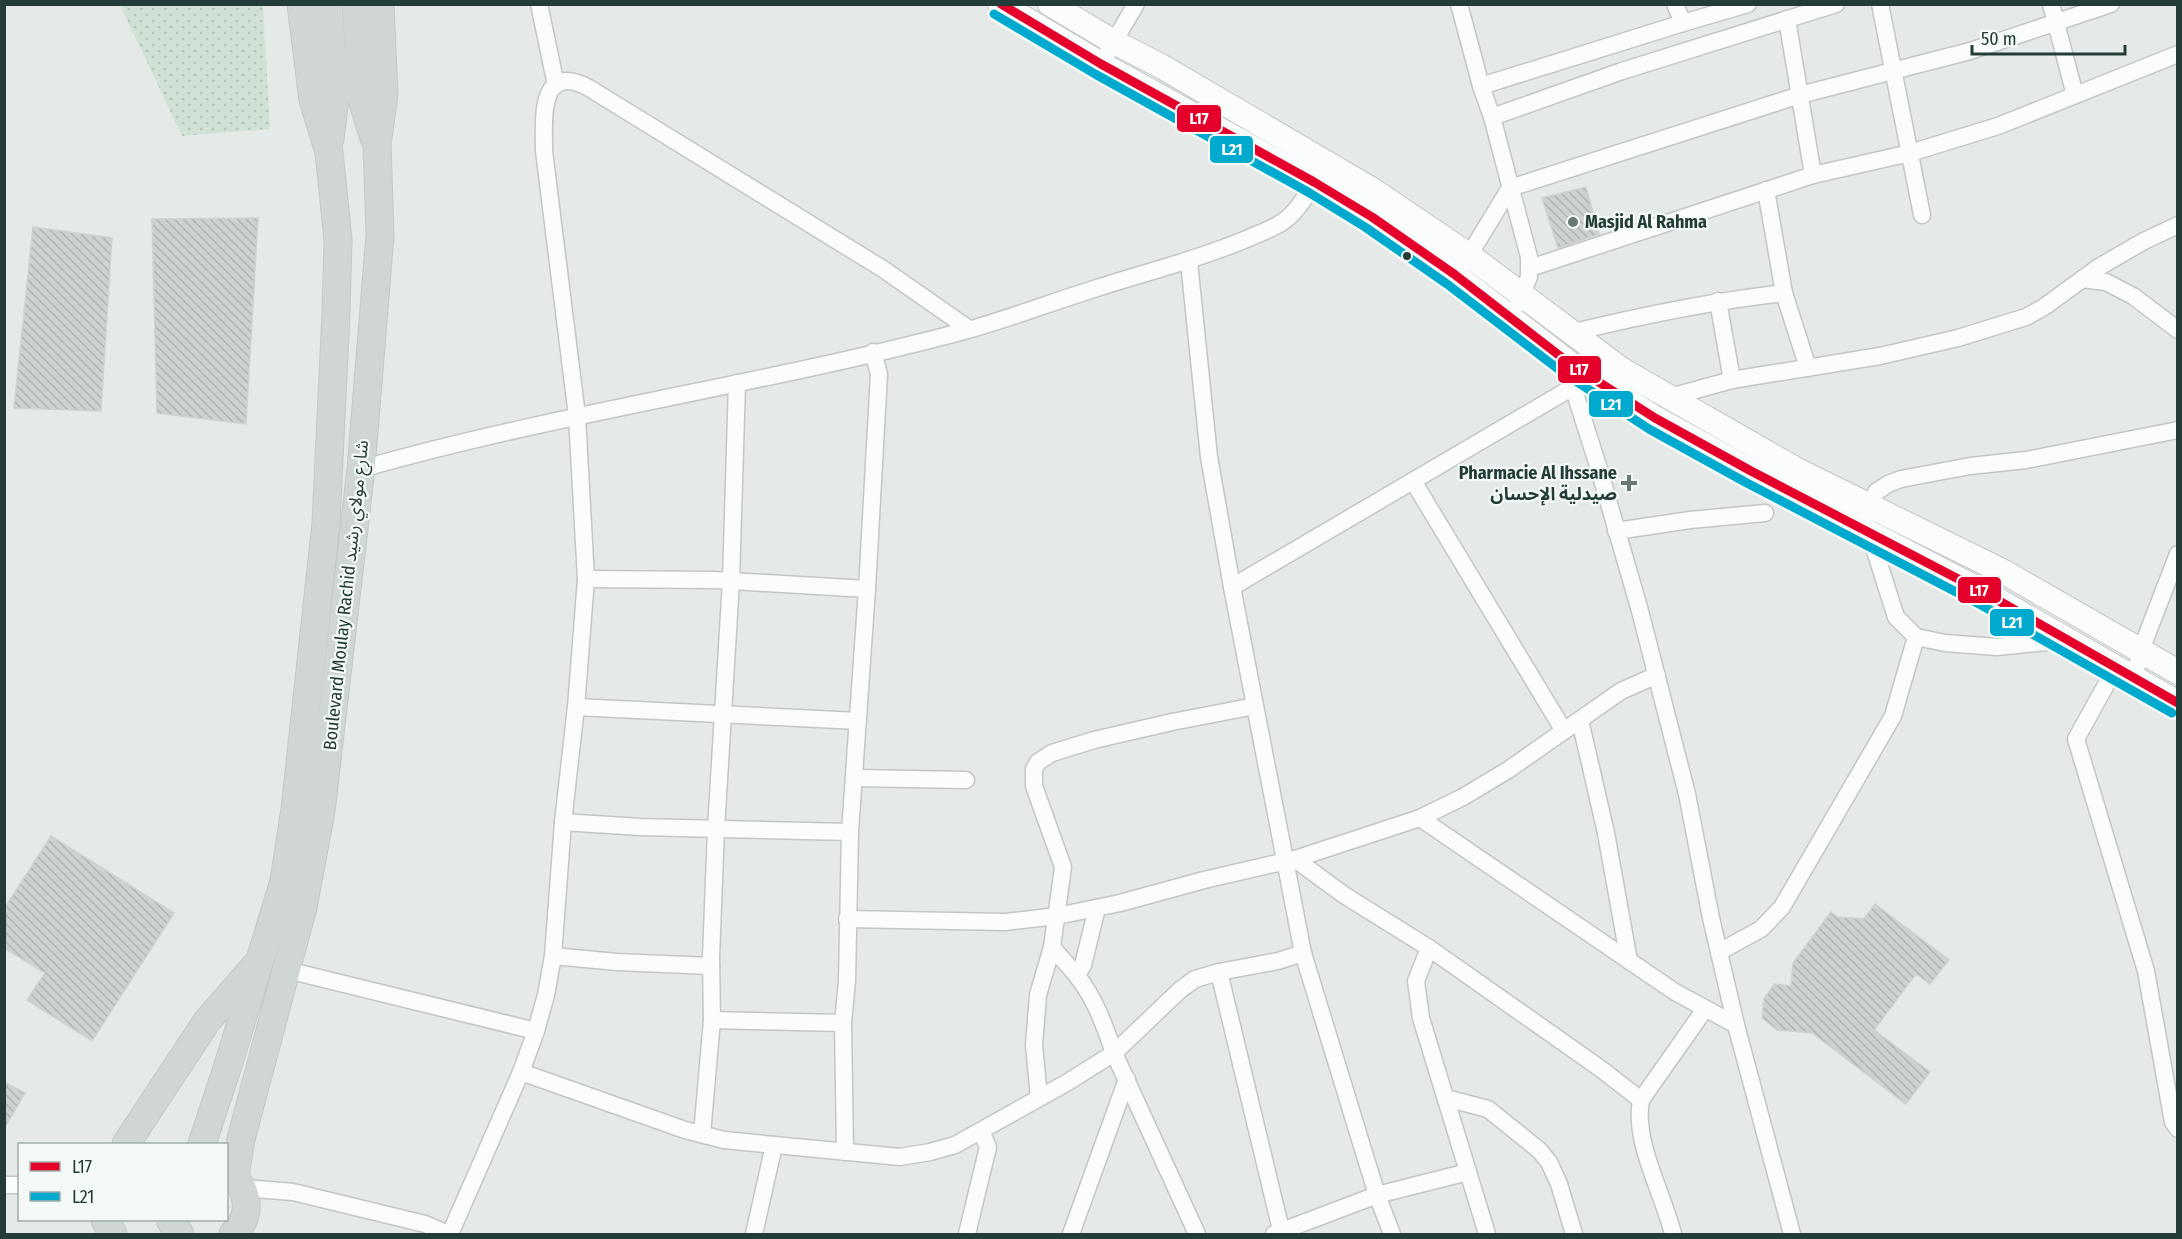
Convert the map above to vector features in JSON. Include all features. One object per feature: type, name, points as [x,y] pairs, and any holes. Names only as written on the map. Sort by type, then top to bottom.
[{"type":"main road","name":"Boulevard Moulay Rachid شارع مولاي رشيد","points":[[201,1143],[230,1059],[284,881],[295,809],[326,523],[338,240],[329,152],[313,100],[301,4]]},
{"type":"main road","points":[[328,4],[334,98],[329,152]]},
{"type":"main road","points":[[356,4],[361,96],[376,144]]},
{"type":"main road","name":"Boulevard Moulay Rachid شارع مولاي رشيد","points":[[233,1234],[239,1230],[245,1216],[247,1202],[235,1178],[241,1139],[303,907],[321,811],[361,469],[380,235],[376,144],[384,95],[380,4]]},
{"type":"main road","points":[[1000,4],[1101,64],[1314,182],[1371,217],[1454,274],[1569,363],[1655,418],[1751,471],[1867,523],[1969,553],[2178,672]]},
{"type":"main road","points":[[1050,4],[1323,159],[1381,195],[1470,256],[1622,370],[1761,450],[1867,523],[2178,703]]},
{"type":"main road","points":[[127,1143],[207,1021],[260,961]]},
{"type":"main road","points":[[170,1221],[180,1234]]},
{"type":"street","points":[[539,4],[556,85]]},
{"type":"street","points":[[1101,64],[1136,4]]},
{"type":"street","points":[[1459,4],[1529,257],[1530,268],[1523,295],[1511,317]]},
{"type":"street","points":[[1675,4],[1683,23]]},
{"type":"street","points":[[1482,86],[1748,4]]},
{"type":"street","points":[[1492,117],[1622,71],[1836,4]]},
{"type":"street","points":[[1880,4],[1891,70],[1922,215]]},
{"type":"street","points":[[2051,4],[2075,96]]},
{"type":"street","points":[[1454,274],[1470,256],[1510,188],[1800,95],[1970,51],[2111,4]]},
{"type":"street","points":[[1787,19],[1814,175]]},
{"type":"street","points":[[1530,268],[1814,175],[1910,153],[1998,126],[2178,54]]},
{"type":"street","points":[[235,1178],[425,1224],[449,1234],[521,1072],[536,1031],[553,956],[586,579],[577,416],[544,151],[545,102],[550,89],[572,81],[580,83],[631,112],[883,268],[969,330]]},
{"type":"street","points":[[361,469],[416,453],[577,416],[737,383],[969,330],[1097,288],[1189,262],[1284,221],[1314,182],[1323,159]]},
{"type":"street","points":[[1766,190],[1784,293],[1808,368]]},
{"type":"street","points":[[1671,398],[1732,380],[1892,354],[1958,338],[2026,317],[2144,241],[2178,225]]},
{"type":"street","points":[[1189,262],[1209,457],[1255,706],[1291,860],[1303,952],[1377,1195],[1392,1234]]},
{"type":"street","points":[[2082,279],[2106,282],[2133,296],[2178,330]]},
{"type":"street","points":[[1574,332],[1718,301],[1784,293]]},
{"type":"street","points":[[1718,301],[1732,380]]},
{"type":"street","points":[[845,1152],[843,1023],[847,981],[849,832],[867,590],[879,374],[873,352]]},
{"type":"street","points":[[1569,363],[1573,387],[1599,469],[1657,675],[1687,794],[1736,1025],[1792,1234]]},
{"type":"street","points":[[702,1134],[711,1020],[716,829],[731,581],[737,383]]},
{"type":"street","points":[[1232,587],[1573,387]]},
{"type":"street","points":[[2067,640],[1997,647],[1945,643],[1916,637],[1896,617],[1867,523],[1876,492],[1901,479],[1970,466],[2026,460],[2178,430]]},
{"type":"street","points":[[1413,481],[1564,731]]},
{"type":"street","points":[[1616,531],[1690,520],[1765,513]]},
{"type":"street","points":[[2178,554],[2141,650],[2076,739],[2146,971],[2173,1122],[2178,1129]]},
{"type":"street","points":[[586,579],[731,581],[867,590]]},
{"type":"street","points":[[1719,952],[1761,928],[1782,907],[1893,716],[1916,637]]},
{"type":"street","points":[[848,920],[1005,922],[1057,916],[1291,860],[1420,818],[1463,797],[1508,770],[1621,691],[1657,675]]},
{"type":"street","points":[[1039,1098],[1034,1045],[1038,995],[1053,947],[1063,867],[1034,786],[1034,770],[1038,762],[1052,753],[1094,740],[1255,706]]},
{"type":"street","points":[[576,707],[858,721]]},
{"type":"street","points":[[1580,720],[1606,833],[1629,961]]},
{"type":"street","points":[[854,778],[966,780]]},
{"type":"street","points":[[1420,818],[1675,992],[1736,1025]]},
{"type":"street","points":[[563,822],[849,832]]},
{"type":"street","points":[[1291,860],[1429,948],[1601,1069],[1641,1100]]},
{"type":"street","points":[[1077,975],[1083,965],[1097,908]]},
{"type":"street","points":[[1053,947],[1065,964],[1077,975],[1105,1027],[1114,1053],[1197,1234]]},
{"type":"street","points":[[1429,948],[1416,981],[1421,1018],[1487,1234]]},
{"type":"street","points":[[521,1072],[685,1130],[724,1140],[900,1157],[955,1145],[1114,1053],[1180,990],[1195,979],[1278,961],[1303,952]]},
{"type":"street","points":[[553,956],[617,962],[711,966]]},
{"type":"street","points":[[287,970],[536,1031]]},
{"type":"street","points":[[1219,972],[1280,1234],[1377,1195],[1468,1172]]},
{"type":"street","points":[[1673,1234],[1640,1133],[1638,1113],[1641,1100],[1705,1009]]},
{"type":"street","points":[[711,1020],[843,1023]]},
{"type":"street","points":[[1071,1234],[1127,1079]]},
{"type":"street","points":[[1446,1098],[1488,1109],[1539,1150],[1549,1162],[1559,1184],[1574,1234]]},
{"type":"street","points":[[967,1234],[988,1147],[981,1131]]},
{"type":"street","points":[[754,1234],[774,1145]]},
{"type":"green space","points":[[120,5],[263,5],[270,129],[182,136]]},
{"type":"building","name":"Masjid Al Rahma","points":[[1586,187],[1599,234],[1558,248],[1542,198]]},
{"type":"building","points":[[258,218],[246,424],[157,413],[152,219]]},
{"type":"building","points":[[33,227],[112,238],[101,411],[14,408]]},
{"type":"building","points":[[51,836],[174,913],[92,1041],[27,1000],[45,973],[4,948],[4,909]]},
{"type":"building","points":[[1875,904],[1949,960],[1930,984],[1916,974],[1874,1030],[1930,1072],[1906,1104],[1812,1033],[1777,1030],[1762,1018],[1764,999],[1774,984],[1791,986],[1793,963],[1831,912],[1837,917],[1864,919]]},
{"type":"building","points":[[4,1082],[25,1093],[4,1129]]},
{"type":"transit line","name":"L17","points":[[1001,4],[1101,64],[1314,182],[1372,217],[1454,274],[1569,363],[1655,418],[1751,471],[1987,594],[2178,703]]},
{"type":"transit line","name":"L21","points":[[994,14],[1095,74],[1308,192],[1365,227],[1447,284],[1562,372],[1649,429],[1745,482],[1981,605],[2172,713]]},
{"type":"place","name":"Masjid Al Rahma","points":[[1573,222]]},
{"type":"place","name":"Pharmacie Al Ihssane صيدلية الإحسان","points":[[1629,483]]}]
